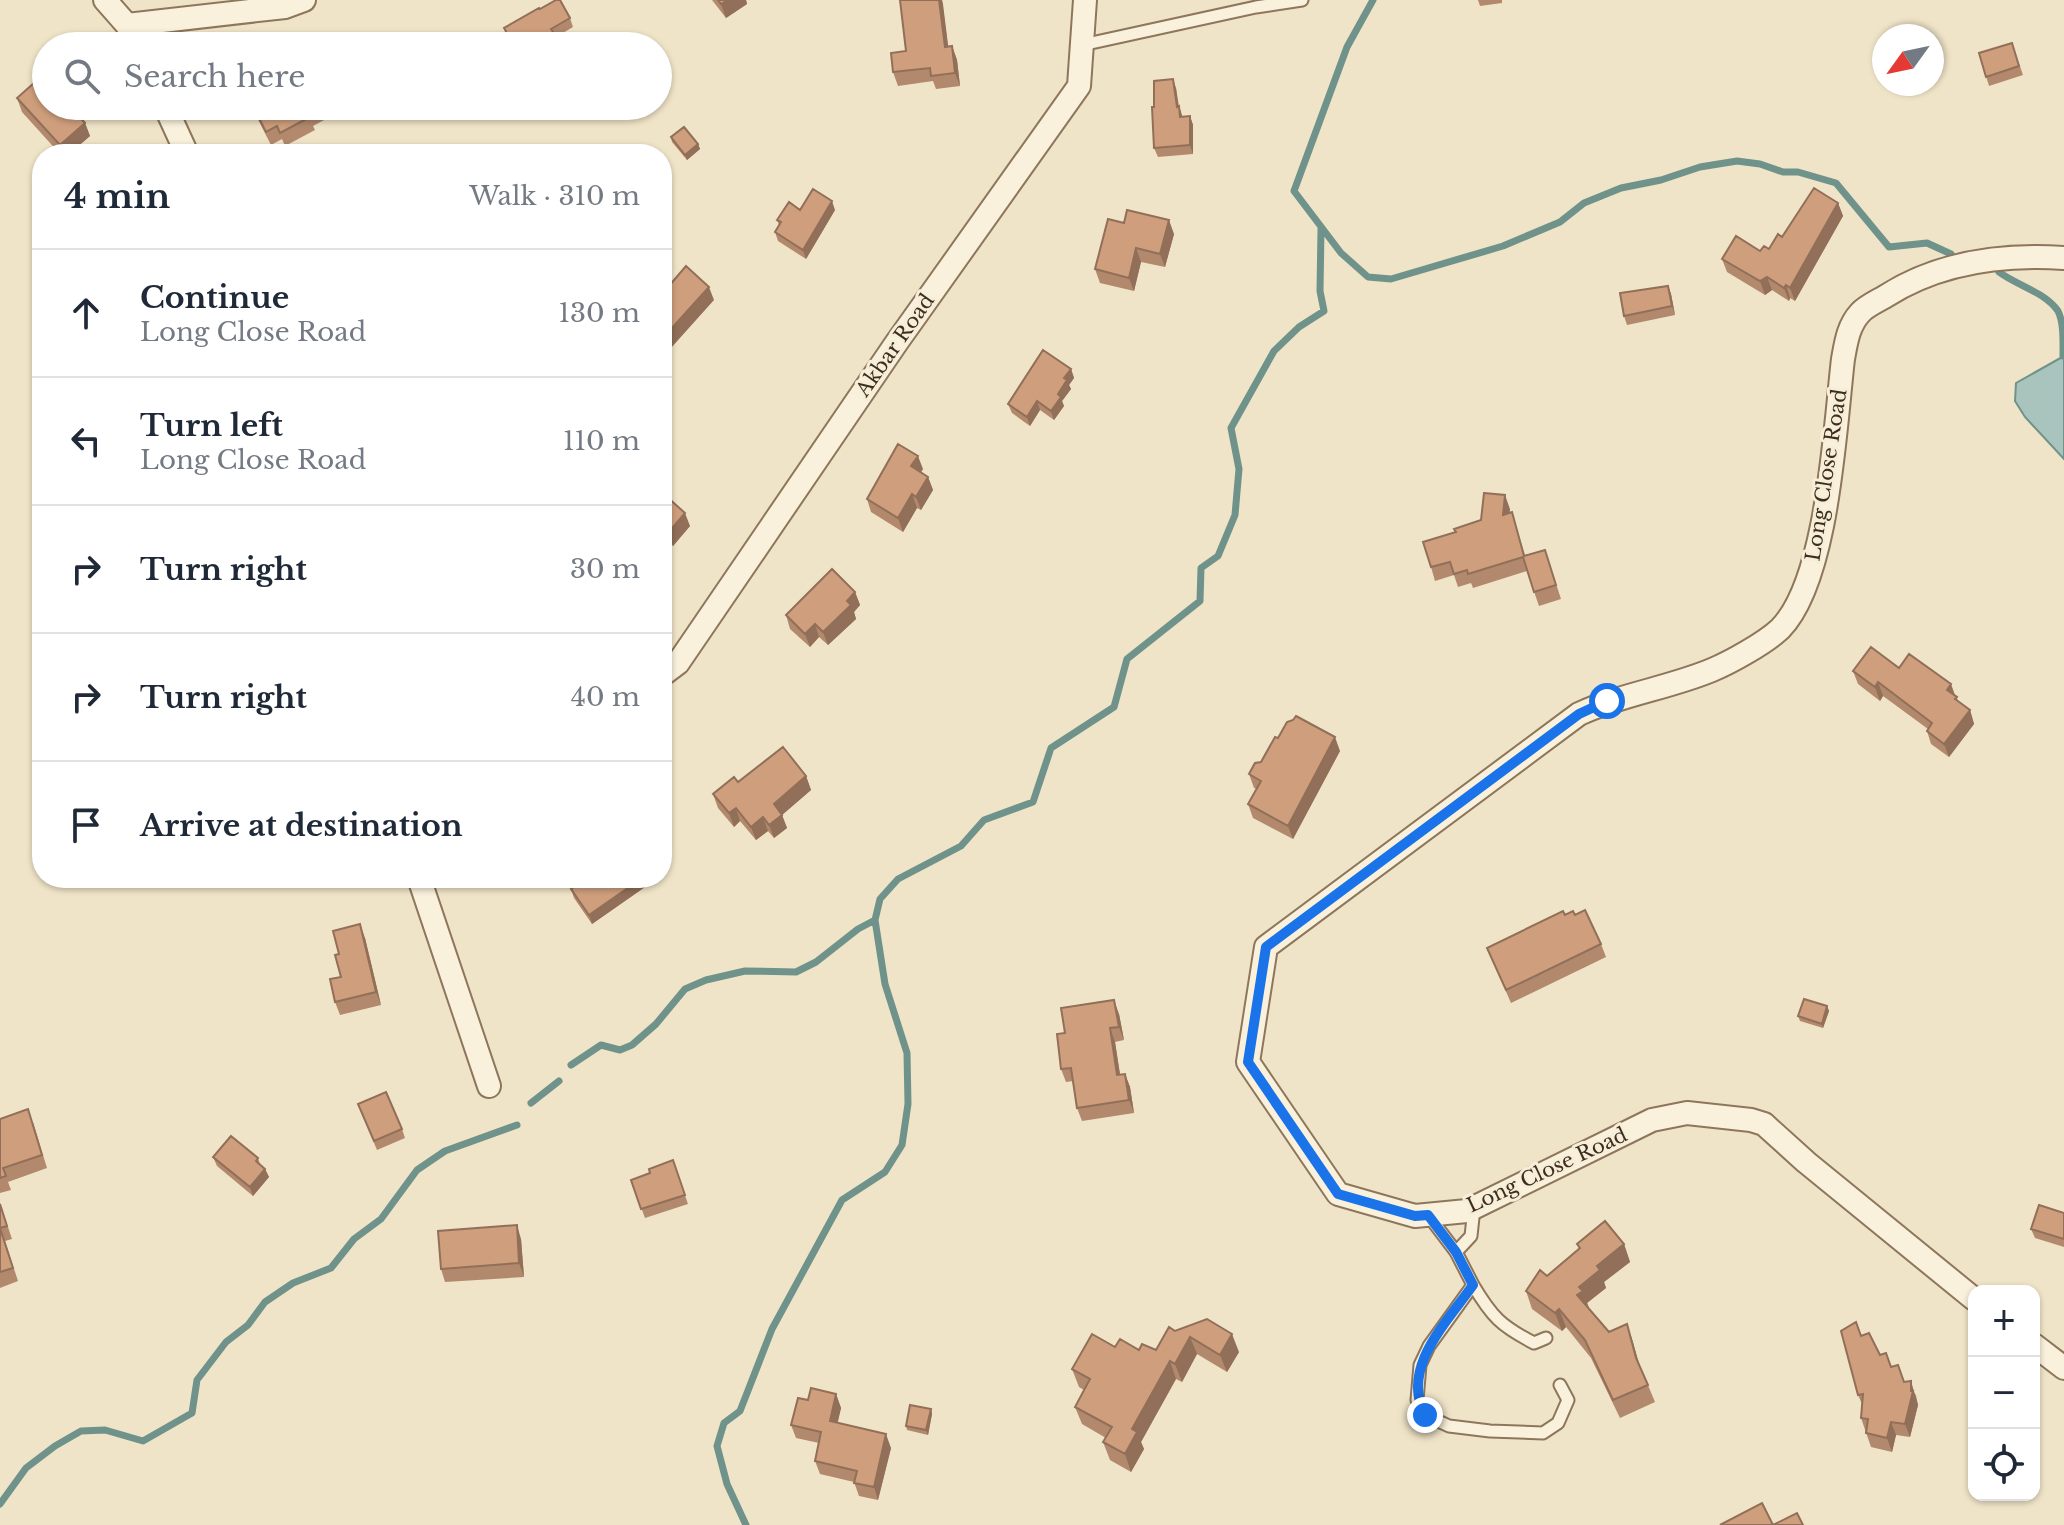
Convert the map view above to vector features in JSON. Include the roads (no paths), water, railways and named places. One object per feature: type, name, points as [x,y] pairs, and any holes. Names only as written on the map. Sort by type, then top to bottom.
[{"type":"street","points":[[105,0],[130,32]]},
{"type":"street","points":[[127,25],[285,7],[304,0]]},
{"type":"street","name":"Akbar Road","points":[[672,668],[1079,86],[1085,0]]},
{"type":"street","points":[[171,120],[182,144]]},
{"type":"street","name":"Long Close Road","points":[[1968,1294],[1764,1124],[1687,1113],[1652,1120],[1474,1208],[1415,1216],[1338,1194],[1248,1062],[1266,947],[1579,714],[1607,701],[1712,670],[1780,628],[1804,594],[1818,549],[1847,335],[1860,312],[1911,280],[1948,267],[1985,260],[2064,258]]},
{"type":"street","points":[[422,888],[489,1086]]},
{"type":"street","points":[[2040,1350],[2064,1368]]},
{"type":"lane","points":[[1082,45],[1302,0]]},
{"type":"lane","points":[[1456,1252],[1471,1236],[1474,1208]]},
{"type":"lane","points":[[1428,1215],[1456,1252],[1486,1307],[1504,1327],[1534,1343],[1546,1338]]},
{"type":"lane","points":[[1473,1285],[1429,1346],[1420,1365],[1417,1400],[1425,1415],[1449,1426],[1543,1433],[1558,1423],[1568,1400],[1560,1385]]},
{"type":"water","points":[[2064,356],[2064,459],[2025,417],[2015,401],[2016,383]]},
{"type":"waterway","points":[[1373,0],[1347,47],[1294,191],[1341,253],[1368,277],[1391,279],[1503,246],[1560,222],[1584,203],[1621,188],[1661,180],[1700,167],[1737,161],[1760,164],[1783,172],[1798,172],[1836,183],[1889,247],[1927,243],[1951,254]]},
{"type":"waterway","points":[[746,1525],[727,1484],[717,1446],[724,1423],[740,1411],[772,1329],[842,1200],[885,1172],[902,1145],[908,1104],[907,1053],[885,984],[875,920],[880,899],[898,879],[961,846],[984,820],[1033,802],[1051,748],[1114,707],[1127,659],[1200,601],[1201,568],[1218,556],[1235,515],[1239,469],[1231,428],[1274,351],[1299,327],[1324,311],[1320,291],[1321,229]]},
{"type":"waterway","points":[[1999,272],[2046,299],[2058,311],[2063,356]]},
{"type":"waterway","points":[[571,1065],[601,1045],[620,1050],[632,1045],[656,1024],[685,989],[706,980],[745,971],[796,972],[816,962],[858,929],[875,920]]},
{"type":"waterway","points":[[531,1103],[559,1081]]},
{"type":"waterway","points":[[0,1504],[26,1468],[81,1431],[105,1430],[143,1441],[192,1413],[197,1380],[226,1342],[248,1325],[265,1302],[293,1283],[331,1268],[354,1239],[381,1219],[417,1170],[445,1151],[517,1125]]}]
